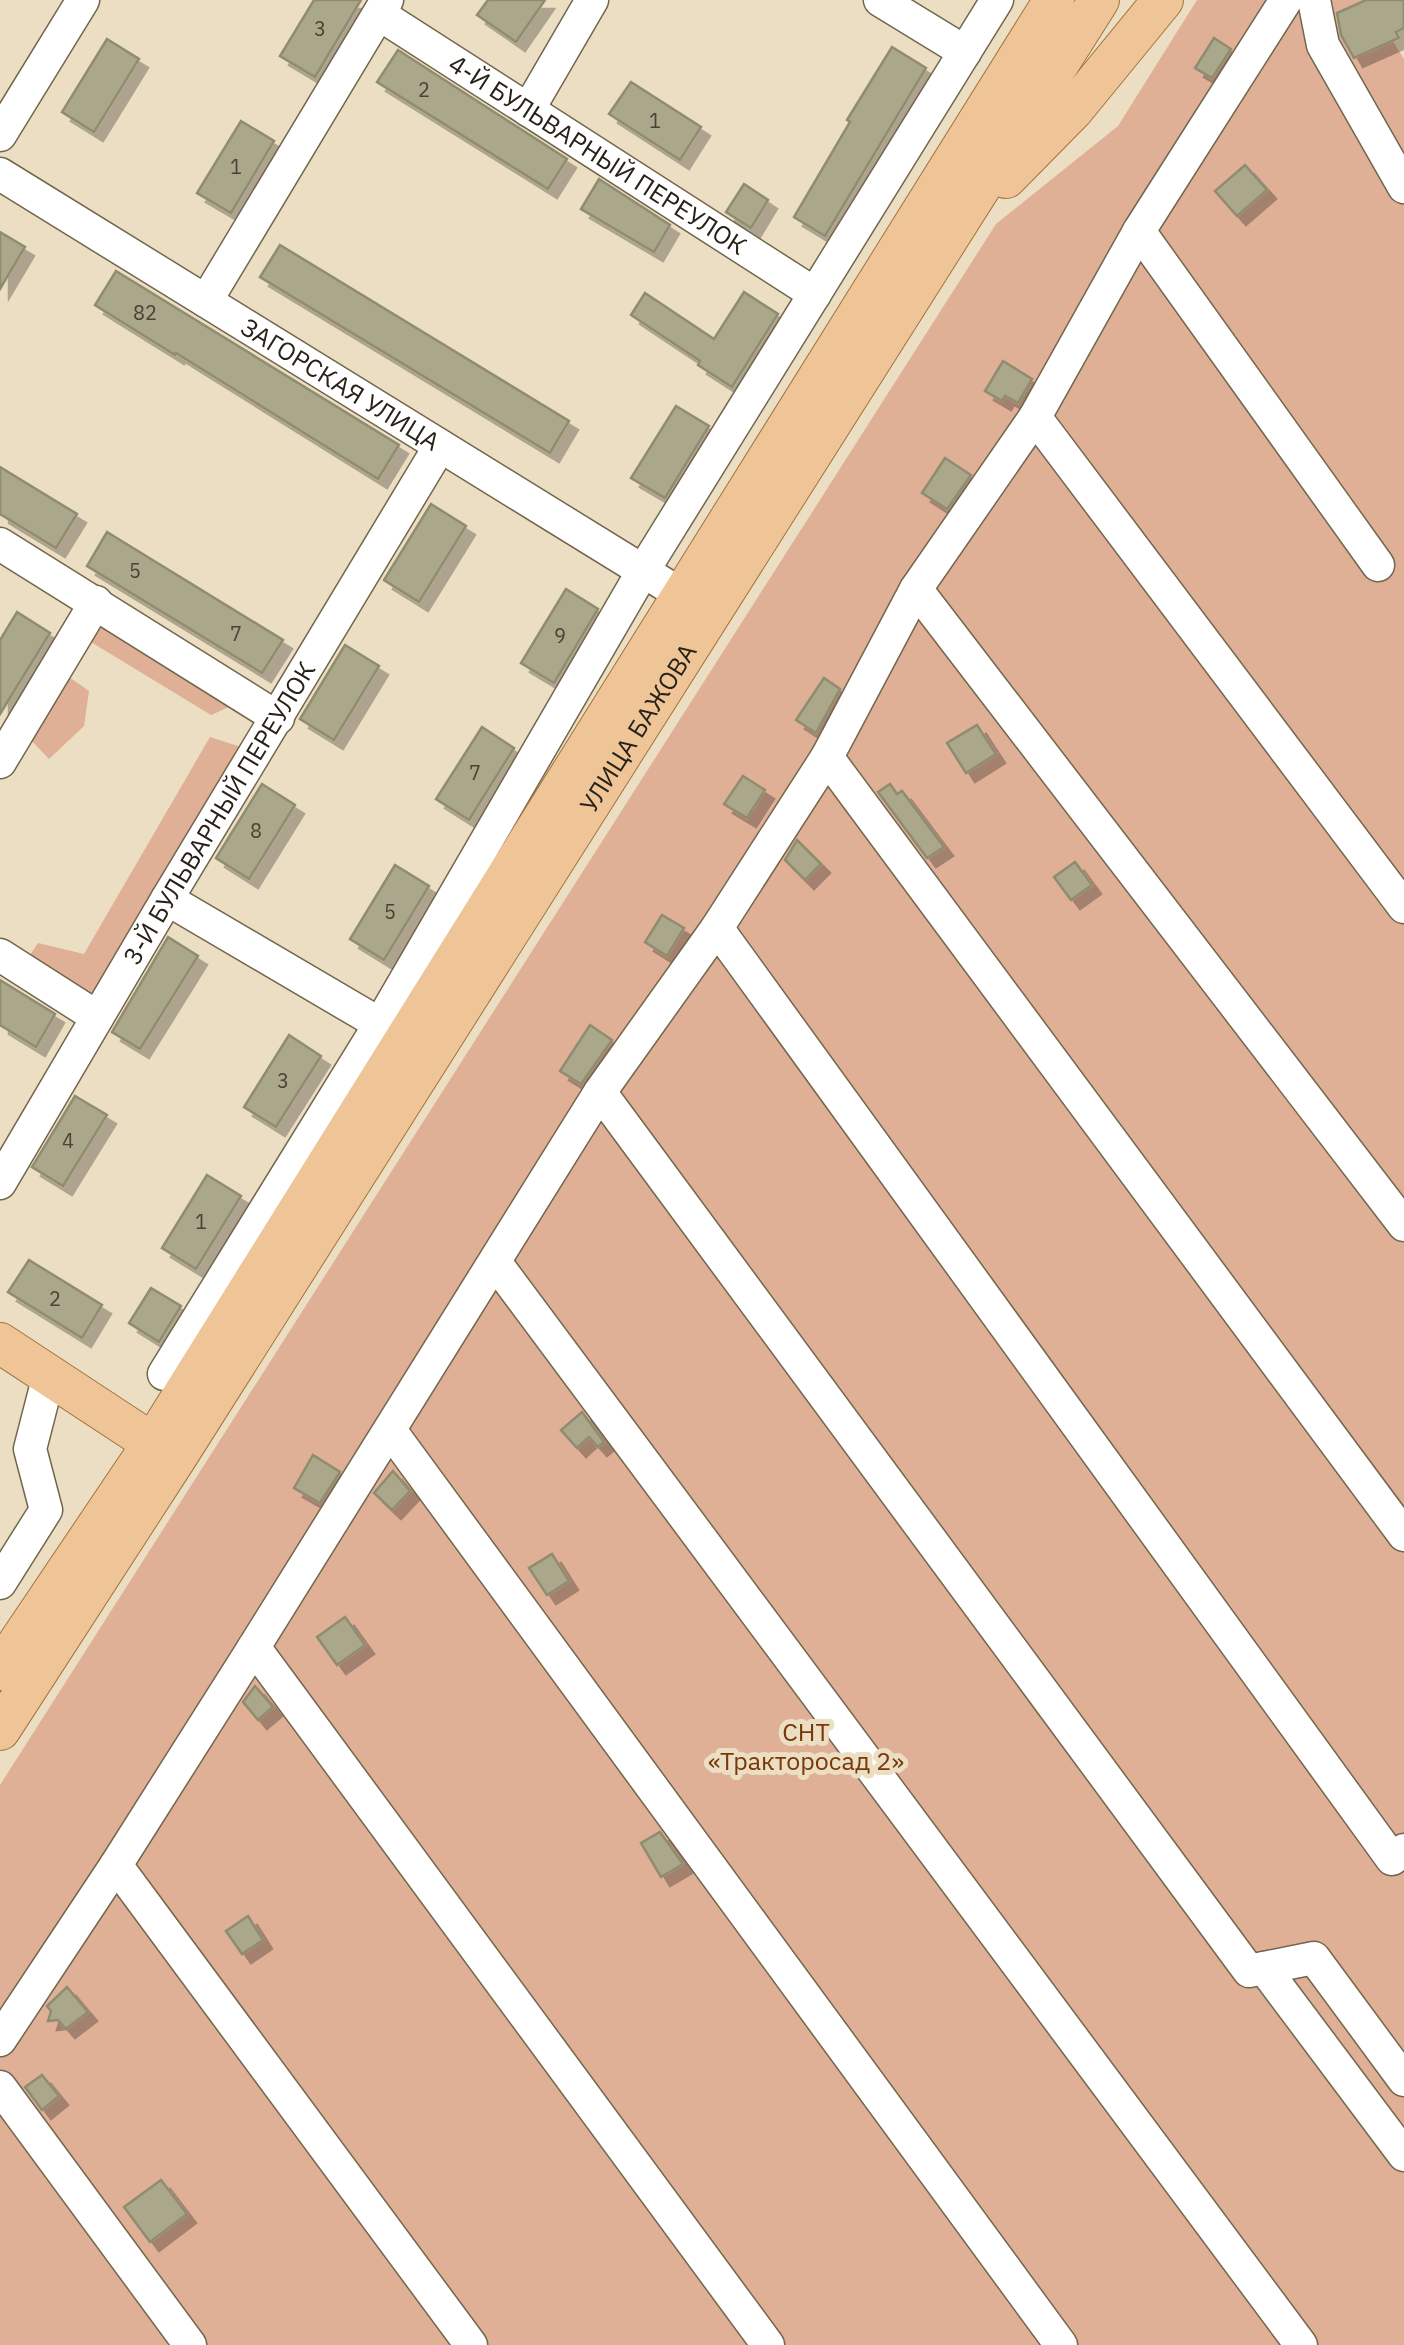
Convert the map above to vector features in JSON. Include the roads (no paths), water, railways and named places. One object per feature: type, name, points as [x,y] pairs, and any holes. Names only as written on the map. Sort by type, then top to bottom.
[{"type":"main road","name":"УЛИЦА БАЖОВА","points":[[164,1451],[682,595],[1054,0]]},
{"type":"main road","name":"УЛИЦА БАЖОВА","points":[[164,1451],[1099,0]]},
{"type":"main road","points":[[940,252],[1073,110],[1163,0]]},
{"type":"main road","points":[[0,1343],[164,1451]]},
{"type":"main road","points":[[0,1670],[164,1451]]},
{"type":"main road","points":[[0,1730],[164,1451]]},
{"type":"street","points":[[0,135],[83,0]]},
{"type":"street","points":[[528,110],[592,0]]},
{"type":"street","points":[[880,0],[965,52]]},
{"type":"street","points":[[164,1374],[380,1024],[643,571],[997,0]]},
{"type":"street","points":[[0,2040],[254,1647],[600,1092],[717,928],[827,757],[916,589],[1035,418],[1138,231],[1286,0]]},
{"type":"street","points":[[1314,0],[1323,45],[1404,186]]},
{"type":"street","points":[[206,301],[384,7]]},
{"type":"street","name":"4-Й БУЛЬВАРНЫЙ ПЕРЕУЛОК","points":[[384,7],[528,110],[814,294]]},
{"type":"street","name":"ЗАГОРСКАЯ УЛИЦА","points":[[0,174],[682,595]]},
{"type":"street","points":[[1138,231],[1378,565]]},
{"type":"street","points":[[1035,418],[1404,907]]},
{"type":"street","name":"3-Й БУЛЬВАРНЫЙ ПЕРЕУЛОК","points":[[0,1182],[440,446]]},
{"type":"street","points":[[0,544],[278,718]]},
{"type":"street","points":[[916,589],[1404,1225]]},
{"type":"street","points":[[0,762],[96,602]]},
{"type":"street","points":[[827,757],[1404,1535]]},
{"type":"street","points":[[167,899],[380,1024]]},
{"type":"street","points":[[717,928],[1400,1862]]},
{"type":"street","points":[[0,955],[97,1016]]},
{"type":"street","points":[[600,1092],[1250,1971],[1314,1958],[1404,2080]]},
{"type":"street","points":[[495,1262],[1302,2345]]},
{"type":"street","points":[[0,1583],[46,1510],[30,1449],[48,1375]]},
{"type":"street","points":[[390,1430],[1061,2345]]},
{"type":"street","points":[[254,1647],[768,2345]]},
{"type":"street","points":[[116,1865],[472,2345]]},
{"type":"street","points":[[1264,1968],[1404,2156]]},
{"type":"street","points":[[0,2087],[190,2345]]},
{"type":"park label","name":"СНТ «Тракторосад 2»","points":[[806,1746]]}]
